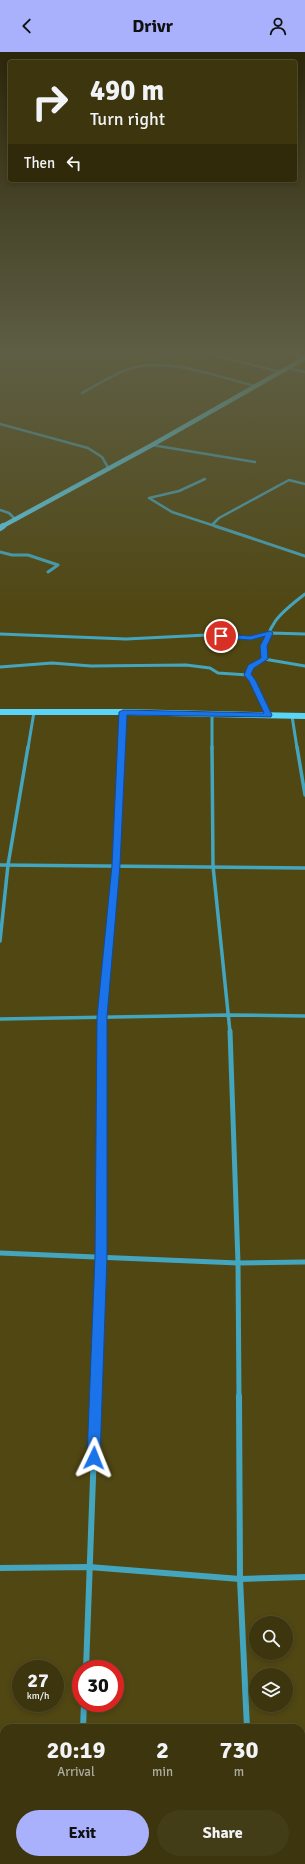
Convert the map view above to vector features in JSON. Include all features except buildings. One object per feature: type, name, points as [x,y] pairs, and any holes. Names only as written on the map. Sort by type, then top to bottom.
[{"type":"main road","points":[[0,528],[161,440]]},
{"type":"main road","points":[[0,712],[123,712],[305,716]]},
{"type":"street","points":[[57,440],[88,448],[102,457],[109,469]]},
{"type":"street","points":[[152,445],[255,462]]},
{"type":"street","points":[[205,479],[180,490],[149,498],[172,512],[213,524],[305,556]]},
{"type":"street","points":[[213,524],[219,518],[289,480],[305,484]]},
{"type":"street","points":[[0,510],[9,513],[16,520]]},
{"type":"street","points":[[0,552],[12,555],[28,555],[58,565],[48,572]]},
{"type":"street","points":[[264,659],[264,646],[271,627],[278,615],[305,594]]},
{"type":"street","points":[[0,634],[126,639],[207,636],[251,638],[270,633],[305,634]]},
{"type":"street","points":[[248,675],[251,667],[264,659],[305,666]]},
{"type":"street","points":[[0,667],[52,663],[91,666],[186,665],[210,668],[218,673],[248,675],[253,681],[268,715]]},
{"type":"street","points":[[0,941],[8,865],[34,712]]},
{"type":"street","points":[[86,1660],[101,1256],[102,1017],[116,865],[123,712]]},
{"type":"street","points":[[212,714],[213,866],[229,1015],[238,1263],[240,1579],[247,1724]]},
{"type":"street","points":[[292,716],[305,795]]},
{"type":"street","points":[[0,865],[305,868]]},
{"type":"street","points":[[0,1019],[229,1015],[305,1016]]},
{"type":"street","points":[[0,1252],[238,1263],[305,1262]]},
{"type":"street","points":[[0,1568],[90,1568],[240,1579],[305,1577]]},
{"type":"street","points":[[83,1724],[84,1712]]},
{"type":"route","points":[[94,1458],[101,1256],[102,1017],[116,865],[123,712],[268,715],[253,681],[248,675],[251,667],[264,659],[264,646],[270,633],[251,638],[221,636]]}]
